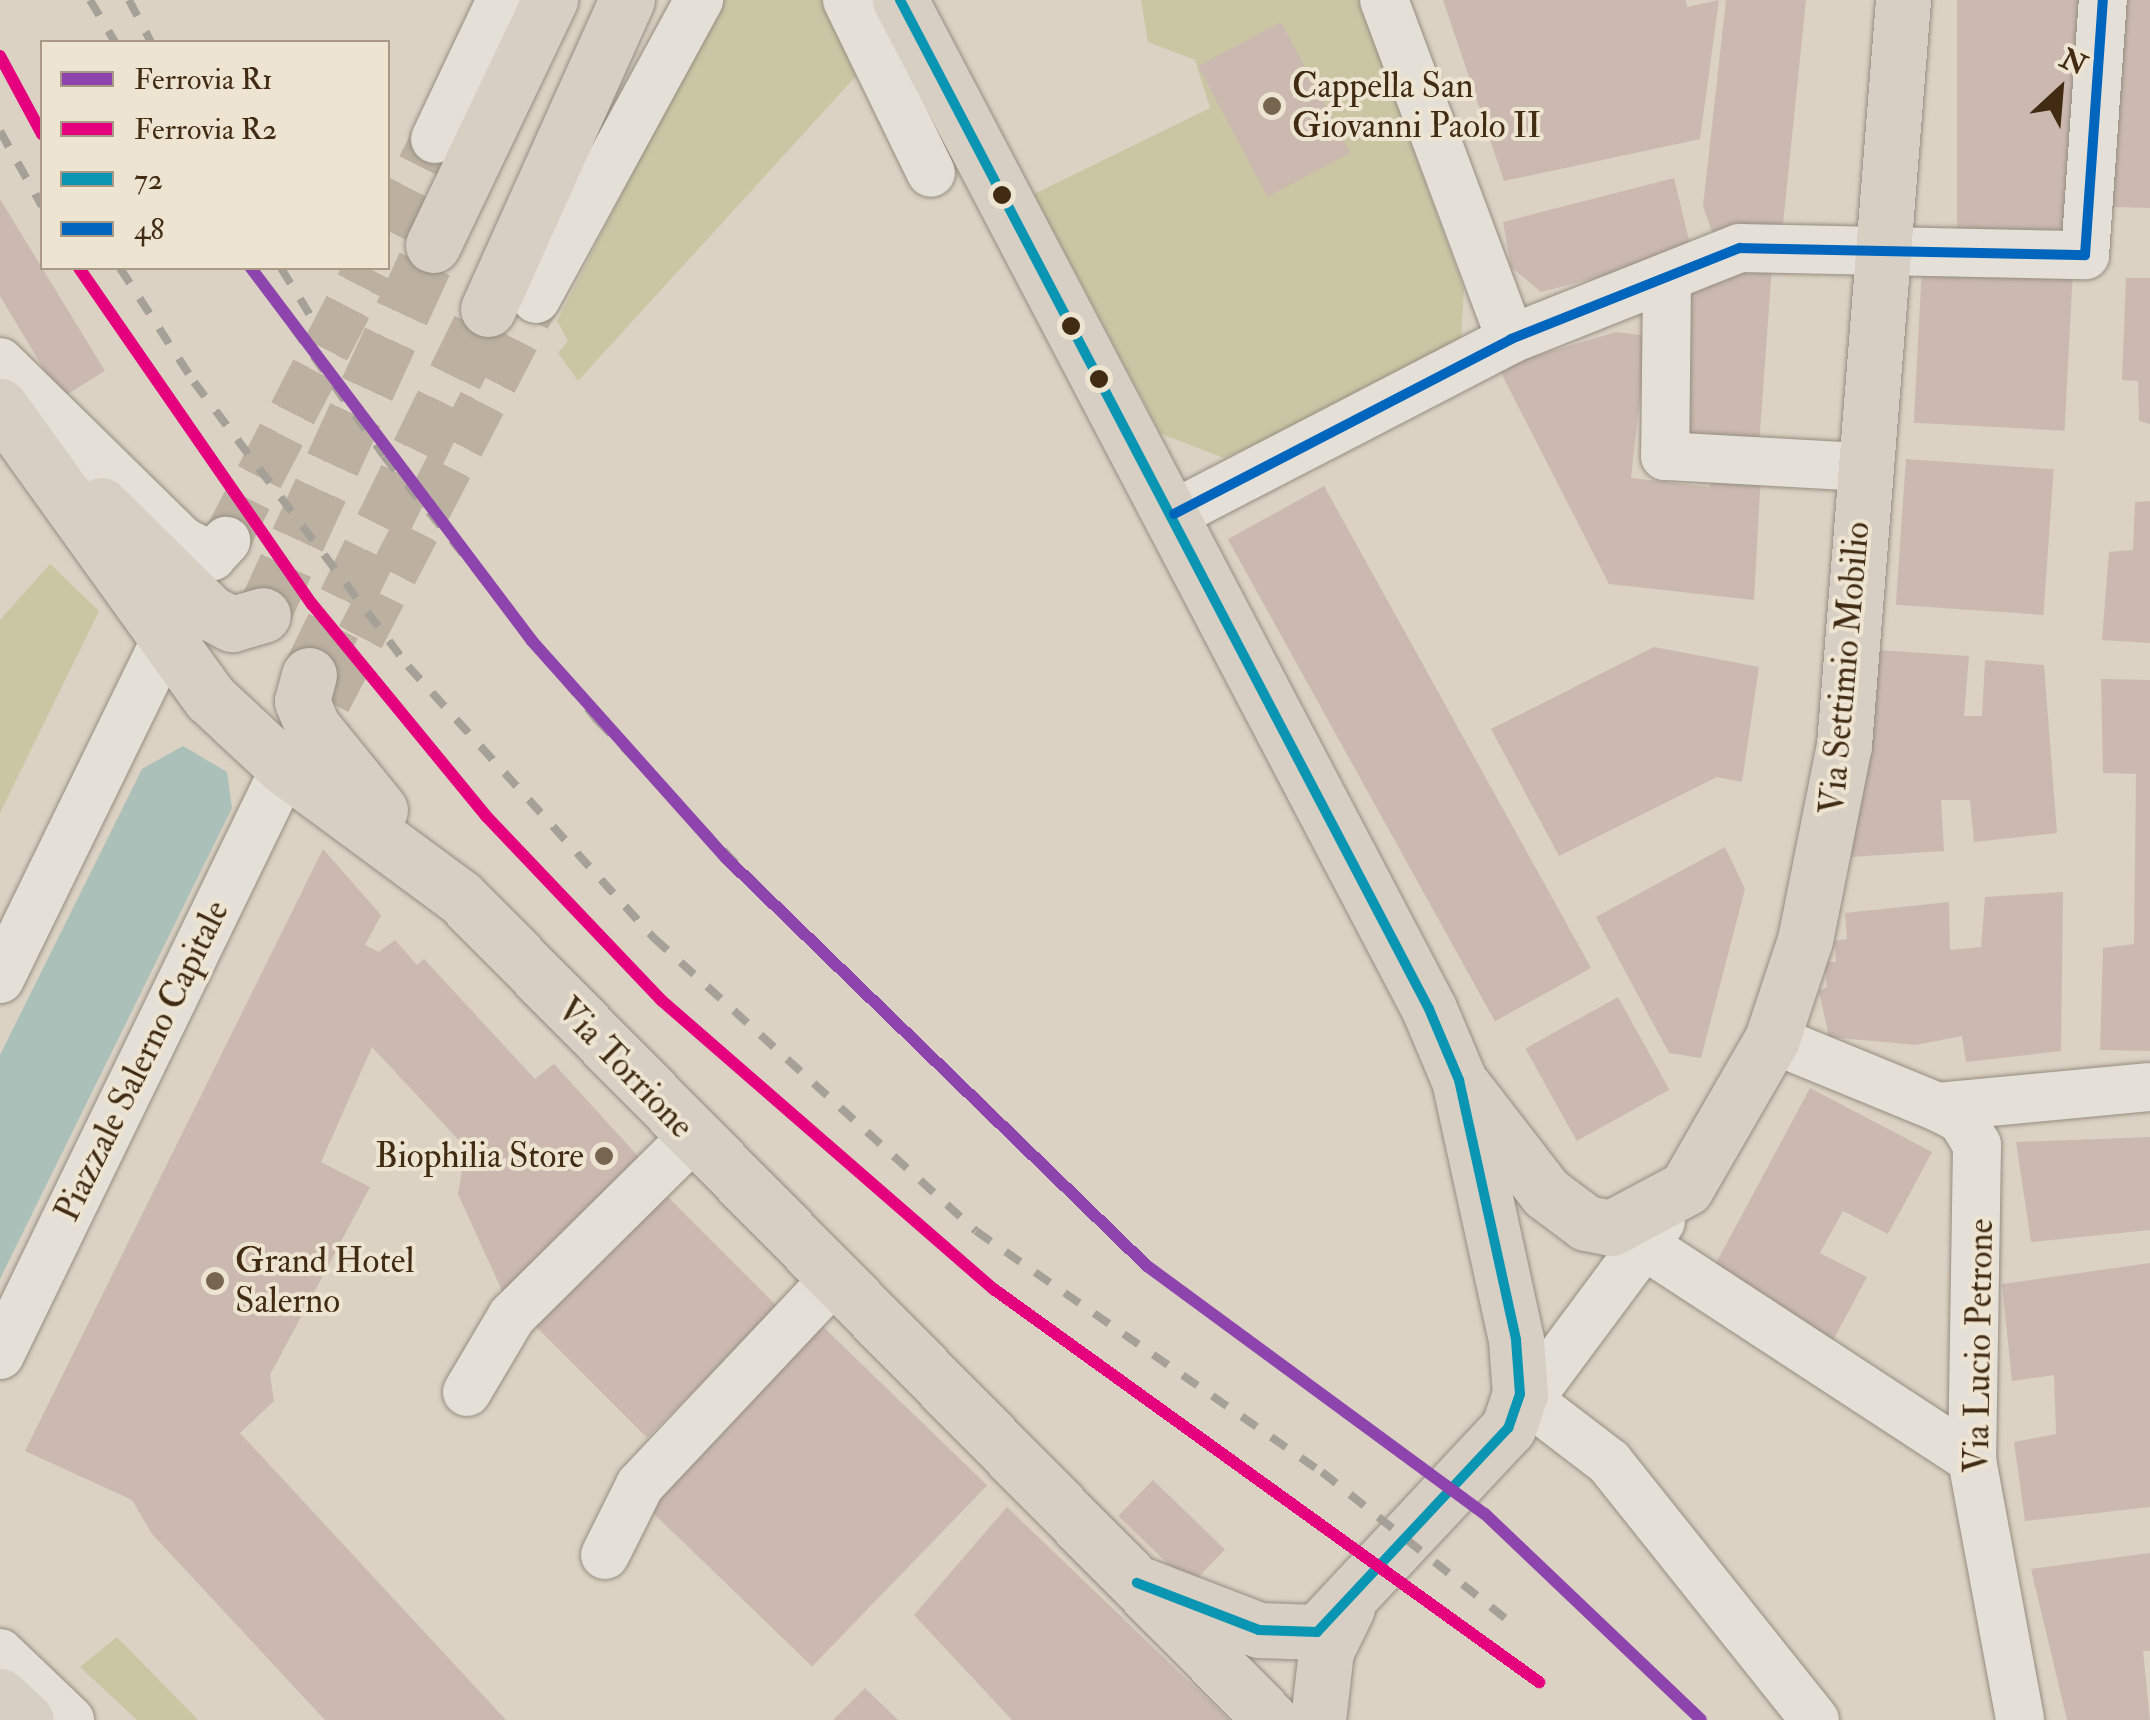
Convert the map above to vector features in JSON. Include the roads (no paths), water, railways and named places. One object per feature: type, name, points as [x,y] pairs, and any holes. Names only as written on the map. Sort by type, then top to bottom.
[{"type":"main road","points":[[433,246],[550,0]]},
{"type":"main road","points":[[512,304],[626,0]]},
{"type":"main road","points":[[900,0],[1357,858],[1459,1080],[1546,1193],[1586,1224],[1635,1222],[1686,1188]]},
{"type":"main road","name":"Via Settimio Mobilio","points":[[1686,1188],[1772,1039],[1831,827],[1903,0]]},
{"type":"main road","points":[[9,416],[209,612],[232,624],[264,615]]},
{"type":"main road","name":"Via Torrione","points":[[9,416],[165,640],[285,768],[460,896],[832,1282],[1138,1583],[1270,1720]]},
{"type":"main road","points":[[309,675],[302,701],[328,750],[460,896]]},
{"type":"main road","points":[[1459,1080],[1514,1415]]},
{"type":"main road","name":"Via Settimio Mobilio","points":[[1138,1583],[1278,1635],[1316,1632],[1348,1608],[1514,1415]]},
{"type":"main road","name":"Via Settimio Mobilio","points":[[1318,1720],[1326,1650],[1348,1608]]},
{"type":"main road","points":[[0,1696],[26,1720]]},
{"type":"street","points":[[435,140],[501,0]]},
{"type":"street","points":[[512,304],[699,0]]},
{"type":"street","points":[[847,0],[931,173]]},
{"type":"street","points":[[1384,0],[1512,338]]},
{"type":"street","points":[[1174,514],[1512,338],[1740,248],[2064,257],[2090,245],[2103,0]]},
{"type":"street","points":[[1667,279],[1665,456],[1863,467]]},
{"type":"street","points":[[0,362],[182,541],[212,556],[226,541]]},
{"type":"street","points":[[0,979],[165,640]]},
{"type":"street","name":"Piazzale Salerno Capitale","points":[[0,1354],[285,768]]},
{"type":"street","name":"Via Lucio Petrone","points":[[1772,1039],[1938,1106],[1962,1120],[1977,1145],[1983,1182],[1972,1460],[2020,1720]]},
{"type":"street","name":"Via Lucio Petrone","points":[[1938,1106],[2148,1087]]},
{"type":"street","points":[[467,1392],[512,1316],[692,1138]]},
{"type":"street","name":"Via Settimio Mobilio","points":[[1514,1415],[1686,1188]]},
{"type":"street","points":[[1644,1245],[1972,1460]]},
{"type":"street","points":[[605,1555],[640,1486],[832,1282]]},
{"type":"street","points":[[1514,1415],[1609,1462],[1815,1720]]},
{"type":"street","points":[[0,1653],[70,1720]]},
{"type":"tunnel","points":[[390,227],[435,139]]},
{"type":"tunnel","points":[[263,615],[433,245]]},
{"type":"tunnel","points":[[226,541],[367,270]]},
{"type":"tunnel","points":[[327,701],[536,299]]},
{"type":"tunnel","points":[[309,675],[488,309]]},
{"type":"railway","points":[[90,0],[114,40]]},
{"type":"railway","points":[[129,0],[150,40]]},
{"type":"railway","points":[[0,56],[40,130]]},
{"type":"railway","points":[[0,131],[40,202]]},
{"type":"railway","points":[[80,270],[312,604],[486,816],[661,1000],[995,1290],[1539,1682]]},
{"type":"railway","points":[[121,270],[194,382],[408,666],[654,938],[976,1231],[1322,1472],[1510,1622]]},
{"type":"railway","points":[[252,270],[384,456],[598,721],[854,985]]},
{"type":"railway","points":[[282,270],[315,323]]},
{"type":"rail line","name":"R2","points":[[0,56],[40,130]]},
{"type":"rail line","name":"R2","points":[[80,270],[312,604],[486,816],[661,1000],[995,1290],[1539,1682]]},
{"type":"rail line","name":"R1","points":[[253,270],[532,641],[726,858],[1147,1266],[1485,1514],[1701,1720]]},
{"type":"place","name":"Cappella San Giovanni Paolo II","points":[[1272,106]]},
{"type":"place","name":"Biophilia Store","points":[[604,1156]]},
{"type":"place","name":"Grand Hotel Salerno","points":[[215,1281]]}]
